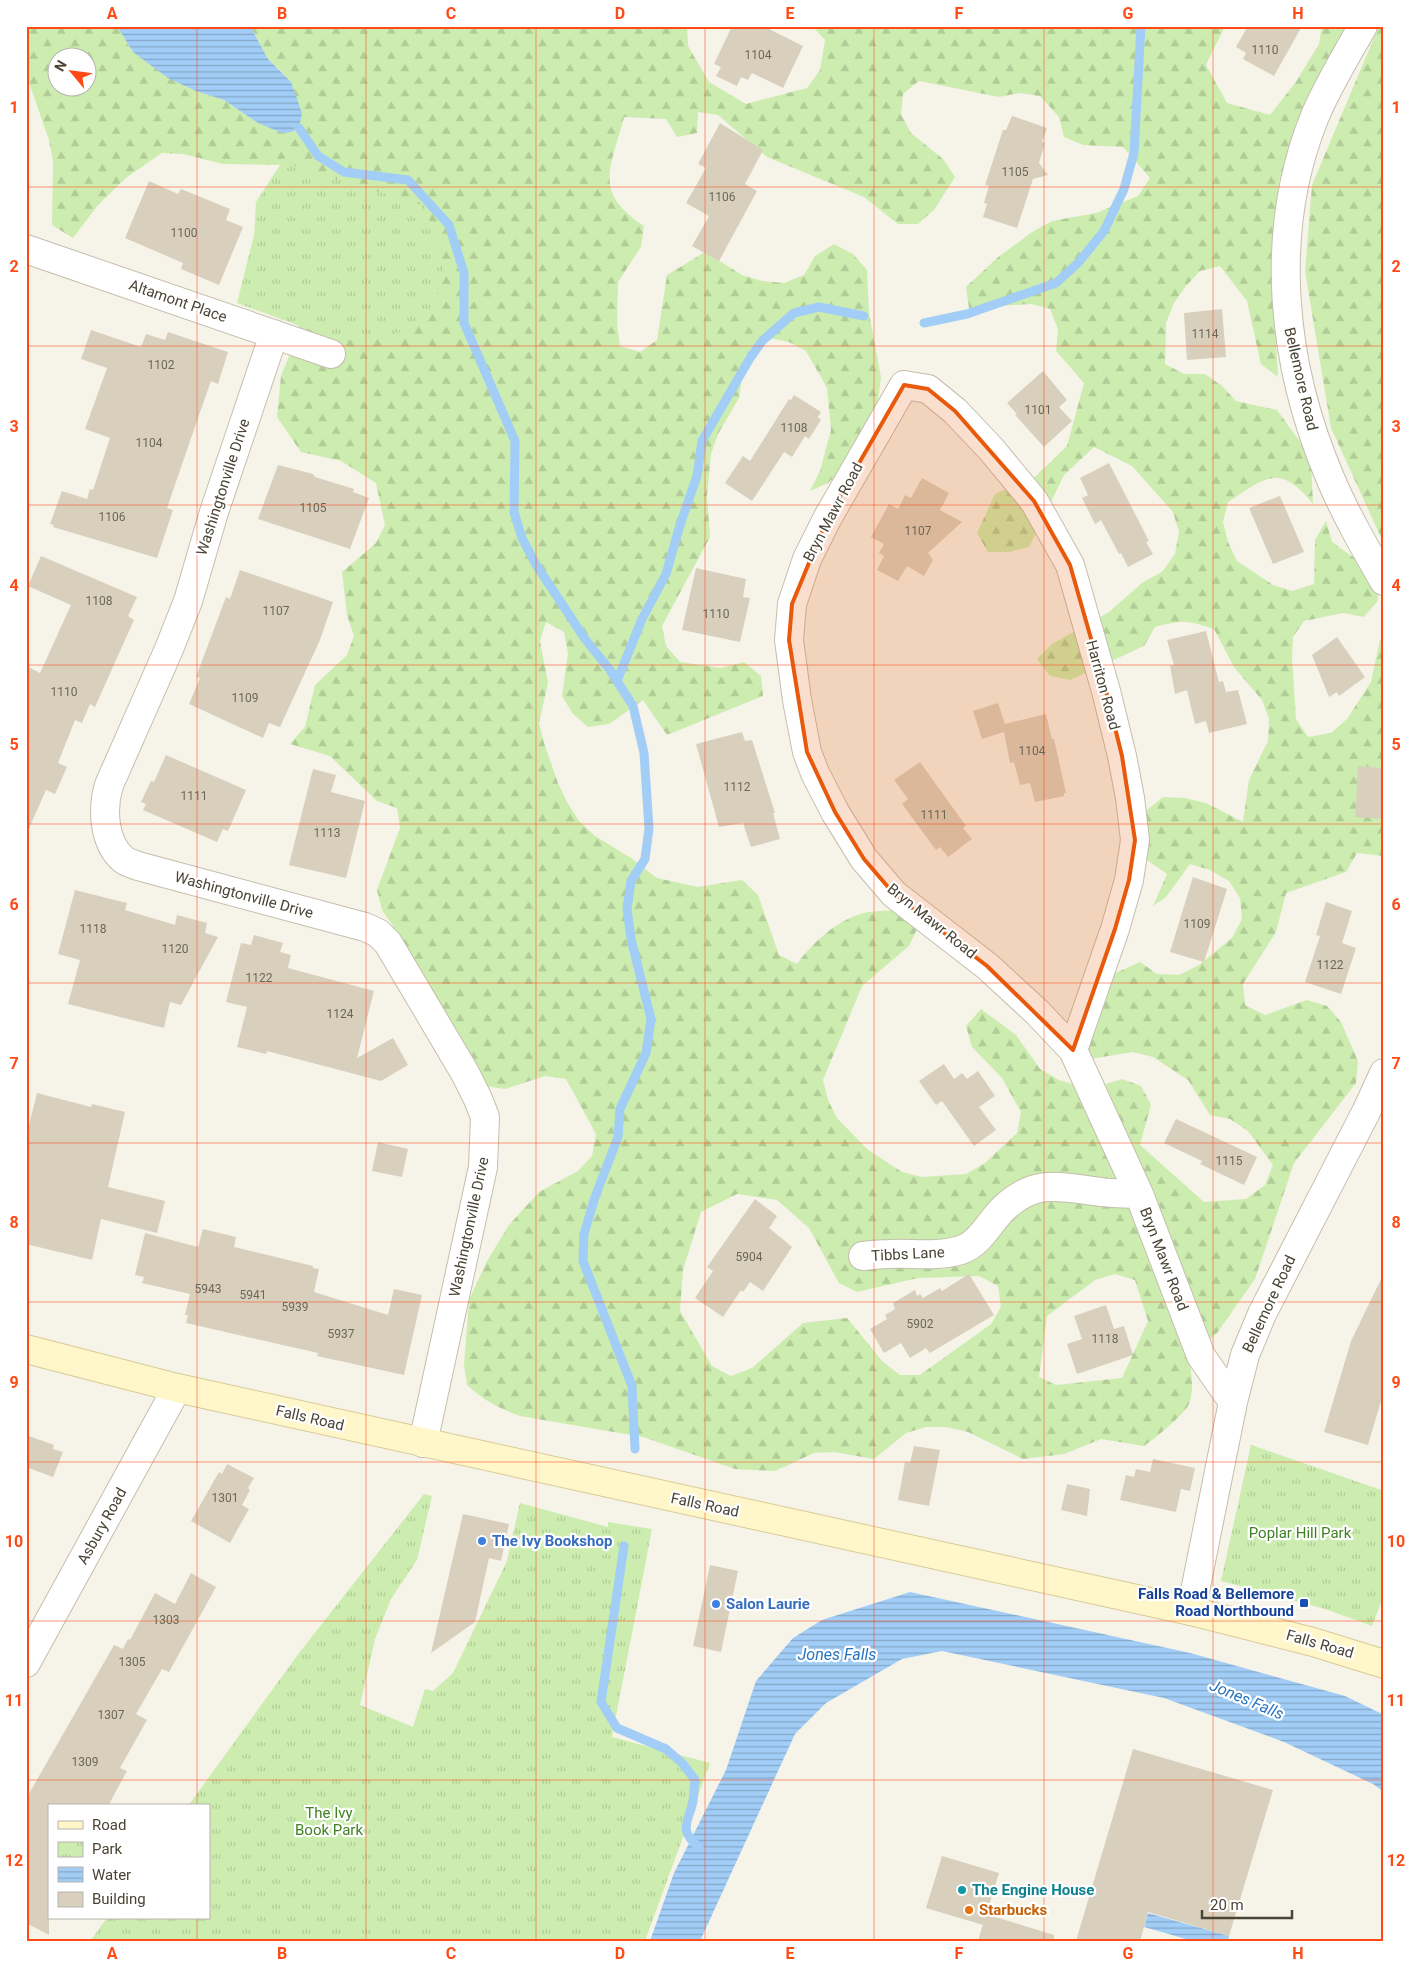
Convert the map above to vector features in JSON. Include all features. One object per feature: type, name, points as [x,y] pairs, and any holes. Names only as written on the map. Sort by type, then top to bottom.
[{"type":"main road","name":"Falls Road","points":[[26,1349],[177,1388],[1191,1611],[1313,1642],[1384,1664]]},
{"type":"street","name":"Bellemore Road","points":[[1363,26],[1322,101],[1302,158],[1293,193],[1286,241],[1285,290],[1290,339],[1313,432],[1331,480],[1348,516],[1384,581]]},
{"type":"street","name":"Altamont Place","points":[[26,249],[331,354]]},
{"type":"street","name":"Washingtonville Drive","points":[[274,334],[214,512],[188,601],[109,786],[104,803],[107,833],[113,846],[124,860],[138,866],[365,927],[378,934],[388,943],[465,1073],[485,1117],[483,1167],[423,1443]]},
{"type":"street","name":"Bryn Mawr Road","points":[[904,385],[828,516],[807,559],[792,604],[789,640],[796,700],[807,752],[815,773],[835,812],[864,859],[894,894],[987,966],[1037,1012],[1073,1050],[1139,1194],[1201,1356],[1234,1402]]},
{"type":"street","name":"Harriton Road","points":[[904,385],[928,389],[955,411],[991,449],[1034,501],[1070,565],[1106,691],[1122,756],[1135,840],[1129,880],[1115,929],[1073,1050]]},
{"type":"street","name":"Bellemore Road","points":[[1191,1611],[1245,1355],[1262,1314],[1366,1112],[1384,1073]]},
{"type":"street","name":"Tibbs Lane","points":[[863,1256],[942,1254],[963,1250],[978,1239],[1003,1209],[1022,1193],[1040,1188],[1059,1186],[1104,1193],[1139,1194]]},
{"type":"street","name":"Asbury Road","points":[[26,1663],[177,1388]]},
{"type":"highlighted area","points":[[904,385],[928,389],[955,411],[1034,501],[1070,565],[1106,691],[1122,756],[1135,840],[1129,880],[1115,929],[1073,1050],[987,966],[894,894],[864,859],[835,812],[807,752],[789,640],[792,604],[828,517]]},
{"type":"green space","points":[[26,26],[117,26],[133,52],[196,91],[224,100],[258,123],[291,82],[268,59],[250,26],[687,26],[688,46],[709,82],[746,104],[807,88],[820,70],[825,40],[812,26],[1225,26],[1206,65],[1227,103],[1270,115],[1296,82],[1319,44],[1322,26],[1348,26],[1313,90],[1279,181],[1272,282],[1278,377],[1261,364],[1247,301],[1220,266],[1200,271],[1174,303],[1166,323],[1165,364],[1184,374],[1205,374],[1222,386],[1236,401],[1277,410],[1301,443],[1311,462],[1313,504],[1291,483],[1282,479],[1272,478],[1253,486],[1228,502],[1223,522],[1228,542],[1237,561],[1273,585],[1292,591],[1314,584],[1315,540],[1326,521],[1332,542],[1367,567],[1381,581],[1377,602],[1364,617],[1343,613],[1304,621],[1293,637],[1292,658],[1296,719],[1308,737],[1331,733],[1347,719],[1371,682],[1380,640],[1384,638],[1384,856],[1357,853],[1346,872],[1286,893],[1276,932],[1243,984],[1245,1005],[1265,1015],[1307,1000],[1327,1006],[1341,1022],[1358,1061],[1356,1083],[1294,1163],[1255,1279],[1217,1333],[1203,1346],[1186,1342],[1191,1373],[1191,1397],[1189,1404],[1176,1420],[1144,1446],[1101,1439],[1064,1454],[1023,1459],[968,1432],[946,1427],[926,1427],[906,1433],[874,1459],[834,1452],[814,1453],[775,1471],[735,1469],[643,1437],[520,1416],[492,1403],[467,1385],[464,1365],[469,1300],[487,1261],[509,1225],[539,1192],[578,1171],[592,1156],[596,1134],[566,1079],[545,1076],[505,1089],[485,1086],[449,1034],[435,993],[397,948],[393,926],[382,910],[377,890],[400,828],[397,808],[377,801],[330,756],[290,744],[305,727],[315,685],[347,655],[354,636],[347,615],[342,572],[376,543],[385,525],[376,483],[341,461],[301,452],[277,417],[281,376],[297,336],[301,314],[285,165],[223,164],[183,154],[162,153],[127,177],[98,205],[73,238],[52,225],[53,161],[49,140],[26,74]],"holes":[[[919,81],[999,97],[1019,93],[1040,96],[1059,117],[1064,137],[1083,145],[1123,147],[1150,178],[1138,196],[1096,213],[1052,221],[1032,232],[997,258],[966,287],[969,308],[1031,304],[1050,309],[1058,329],[1056,351],[1084,383],[1067,446],[1036,476],[995,494],[977,533],[988,552],[1009,552],[1029,547],[1064,475],[1094,447],[1132,466],[1173,512],[1179,532],[1175,554],[1162,572],[1143,582],[1109,612],[1052,644],[1037,659],[1050,676],[1070,680],[1144,646],[1155,627],[1178,622],[1198,624],[1214,629],[1234,667],[1262,700],[1269,719],[1268,741],[1249,780],[1243,822],[1206,803],[1185,798],[1163,797],[1147,810],[1134,851],[1167,874],[1153,906],[1166,897],[1190,864],[1210,870],[1229,881],[1240,898],[1242,919],[1232,938],[1199,965],[1179,975],[1157,974],[1140,962],[1100,980],[1081,1040],[1090,1059],[1133,1052],[1153,1057],[1188,1080],[1210,1115],[1230,1119],[1248,1131],[1273,1165],[1265,1185],[1246,1199],[1204,1202],[1140,1145],[1151,1105],[1141,1086],[1122,1079],[1101,1086],[1080,1086],[1059,1080],[1040,1069],[1016,1035],[981,1009],[966,1026],[972,1047],[1002,1078],[1021,1112],[1017,1133],[985,1163],[966,1174],[922,1177],[902,1172],[867,1149],[837,1118],[828,1100],[823,1080],[862,986],[909,946],[917,929],[907,910],[869,912],[854,916],[826,933],[797,964],[779,955],[758,895],[742,880],[698,887],[657,878],[631,858],[595,836],[579,821],[567,802],[544,743],[539,723],[548,683],[540,641],[546,622],[564,632],[568,653],[562,696],[573,714],[588,727],[609,724],[643,700],[667,735],[763,696],[761,676],[744,662],[721,668],[680,662],[666,646],[662,626],[710,537],[707,496],[711,454],[718,434],[739,398],[745,356],[769,338],[789,342],[806,351],[827,388],[831,430],[820,471],[810,491],[828,483],[858,454],[876,418],[881,377],[869,313],[867,270],[853,254],[834,244],[815,256],[804,275],[784,283],[762,281],[742,275],[705,252],[667,275],[657,340],[640,352],[620,346],[617,324],[618,282],[641,247],[644,226],[628,214],[617,202],[611,190],[611,165],[624,117],[666,119],[677,137],[697,133],[698,112],[718,115],[767,157],[864,197],[898,224],[918,224],[934,210],[955,177],[943,159],[911,133],[901,114],[903,94]],[[737,1194],[777,1200],[809,1228],[839,1283],[857,1292],[918,1278],[979,1276],[998,1286],[1001,1307],[991,1324],[920,1375],[900,1375],[883,1362],[847,1318],[803,1323],[752,1368],[731,1376],[712,1366],[680,1311],[683,1270],[701,1212]],[[1115,1274],[1135,1280],[1148,1321],[1122,1378],[1056,1385],[1039,1377],[1047,1316],[1095,1280]]]},
{"type":"green space","points":[[1379,26],[1384,26],[1384,544],[1331,428],[1305,271],[1312,185]]},
{"type":"green space","points":[[282,162],[425,206],[445,276],[433,305],[405,332],[341,341],[237,303],[254,235],[256,202]]},
{"type":"green space","name":"Poplar Hill Park","points":[[1251,1445],[1384,1491],[1384,1595],[1372,1626],[1325,1609],[1221,1581]]},
{"type":"green space","name":"The Ivy Book Park","points":[[424,1494],[432,1496],[417,1560],[391,1599],[375,1639],[360,1705],[413,1727],[425,1689],[433,1691],[453,1673],[507,1561],[520,1503],[608,1527],[608,1522],[652,1529],[612,1737],[710,1763],[645,1941],[90,1941],[106,1920],[210,1920],[210,1804],[189,1804],[299,1653]]},
{"type":"water","points":[[117,26],[250,26],[268,59],[291,82],[302,113],[299,128],[291,132],[282,133],[258,123],[224,100],[196,91],[168,78],[133,52]]},
{"type":"water","name":"Jones Falls","points":[[910,1592],[1190,1653],[1345,1696],[1384,1715],[1384,1792],[1373,1784],[1284,1742],[1164,1698],[942,1651],[902,1659],[826,1703],[795,1734],[700,1941],[650,1941],[674,1873],[726,1770],[756,1681],[793,1638],[822,1620]]},
{"type":"water","points":[[1148,1913],[1229,1936],[1228,1941],[1193,1941],[1144,1927]]},
{"type":"building","points":[[732,26],[763,26],[803,46],[783,88],[752,73],[748,80],[741,77],[737,86],[716,76],[721,67],[714,64]]},
{"type":"building","points":[[1248,26],[1302,26],[1274,76],[1243,59],[1246,53],[1236,47]]},
{"type":"building","points":[[1012,116],[1047,128],[1042,142],[1045,143],[1039,163],[1048,175],[1033,179],[1017,228],[983,217],[987,204],[984,203],[989,186],[985,185],[1003,130],[1006,130]]},
{"type":"building","points":[[720,123],[763,150],[745,184],[757,191],[719,261],[692,246],[709,216],[686,203],[706,168],[698,164]]},
{"type":"building","points":[[149,181],[178,194],[181,189],[230,209],[226,220],[243,227],[219,285],[181,269],[183,263],[125,238]]},
{"type":"building","points":[[1222,309],[1226,357],[1187,360],[1184,313]]},
{"type":"building","points":[[91,330],[141,347],[146,334],[165,340],[168,332],[228,352],[218,384],[211,381],[198,418],[167,508],[173,510],[157,558],[53,527],[54,525],[50,524],[62,491],[87,499],[90,489],[93,490],[110,438],[85,429],[107,368],[81,359]]},
{"type":"building","points":[[1043,371],[1067,400],[1059,407],[1072,421],[1044,447],[1015,415],[1017,414],[1007,403]]},
{"type":"building","points":[[794,395],[821,412],[818,417],[821,420],[809,439],[805,436],[792,457],[784,452],[752,501],[725,483],[743,456],[750,461],[789,399],[791,400]]},
{"type":"building","points":[[1109,463],[1149,541],[1146,542],[1153,554],[1128,567],[1101,520],[1095,524],[1082,498],[1088,495],[1080,478]]},
{"type":"building","points":[[278,465],[313,474],[315,477],[354,489],[353,492],[369,498],[350,549],[258,519]]},
{"type":"building","points":[[922,478],[949,493],[940,510],[962,522],[928,553],[933,560],[924,576],[907,566],[898,581],[877,570],[884,556],[879,553],[884,544],[871,537],[889,504],[898,509],[905,495],[911,498]]},
{"type":"building","points":[[1280,496],[1304,552],[1273,564],[1249,508]]},
{"type":"building","points":[[41,556],[137,597],[128,616],[134,620],[95,707],[90,704],[82,723],[75,720],[58,763],[67,767],[55,794],[46,790],[26,835],[26,666],[40,673],[71,605],[28,586]]},
{"type":"building","points":[[696,568],[746,579],[743,597],[750,598],[740,642],[682,630]]},
{"type":"building","points":[[240,570],[333,602],[320,640],[280,727],[269,723],[263,738],[189,704],[200,678],[196,677],[226,597],[230,599]]},
{"type":"building","points":[[1206,631],[1219,682],[1223,681],[1226,692],[1238,690],[1247,724],[1209,733],[1206,721],[1195,724],[1187,690],[1175,694],[1170,666],[1174,665],[1167,640]]},
{"type":"building","points":[[1337,637],[1365,677],[1339,696],[1337,692],[1329,697],[1312,655]]},
{"type":"building","points":[[998,703],[1005,724],[1046,714],[1052,739],[1054,739],[1066,793],[1064,793],[1064,796],[1035,802],[1030,783],[1020,785],[1014,762],[1010,763],[1004,732],[982,739],[973,711]]},
{"type":"building","points":[[742,732],[745,741],[752,740],[775,813],[773,813],[780,839],[751,847],[743,823],[719,827],[696,744]]},
{"type":"building","points":[[166,755],[246,790],[228,831],[223,829],[217,842],[143,810],[146,804],[141,802],[151,781],[154,782]]},
{"type":"building","points":[[920,762],[966,826],[963,828],[972,839],[948,857],[940,847],[936,850],[902,804],[908,799],[894,780]]},
{"type":"building","points":[[1358,766],[1384,768],[1384,819],[1355,817]]},
{"type":"building","points":[[313,769],[336,775],[331,792],[365,801],[346,878],[289,865]]},
{"type":"building","points":[[1193,877],[1227,889],[1204,962],[1170,952]]},
{"type":"building","points":[[75,890],[127,903],[125,910],[175,925],[177,915],[207,923],[205,933],[218,937],[181,1005],[170,1002],[164,1028],[68,1004],[80,960],[58,954]]},
{"type":"building","points":[[1326,902],[1352,911],[1342,943],[1356,948],[1341,994],[1305,982],[1320,936],[1316,935]]},
{"type":"building","points":[[254,935],[283,943],[280,952],[291,955],[288,968],[374,991],[357,1058],[393,1038],[408,1065],[381,1081],[267,1051],[266,1054],[237,1047],[247,1007],[226,1002],[241,943],[251,945]]},
{"type":"building","points":[[944,1064],[954,1079],[962,1073],[967,1079],[978,1071],[995,1096],[979,1107],[996,1130],[974,1146],[942,1101],[936,1105],[919,1081]]},
{"type":"building","points":[[37,1093],[91,1107],[92,1104],[125,1112],[108,1187],[165,1201],[157,1233],[101,1219],[92,1260],[26,1244],[26,1137]]},
{"type":"building","points":[[1176,1119],[1257,1157],[1244,1185],[1200,1164],[1202,1161],[1164,1143]]},
{"type":"building","points":[[378,1142],[408,1149],[402,1177],[372,1171]]},
{"type":"building","points":[[755,1199],[777,1216],[769,1228],[792,1247],[763,1291],[750,1282],[743,1292],[741,1290],[723,1317],[695,1298],[713,1271],[707,1267]]},
{"type":"building","points":[[203,1229],[236,1237],[234,1247],[313,1266],[313,1268],[319,1269],[314,1292],[388,1315],[394,1289],[422,1295],[404,1375],[317,1356],[318,1353],[186,1323],[188,1315],[185,1315],[190,1294],[142,1283],[144,1277],[135,1275],[145,1233],[198,1247]]},
{"type":"building","points":[[1384,1273],[1384,1391],[1368,1445],[1324,1432],[1351,1341]]},
{"type":"building","points":[[969,1274],[994,1315],[930,1353],[926,1348],[910,1358],[901,1343],[884,1353],[870,1329],[887,1319],[885,1315],[895,1309],[893,1303],[915,1290],[917,1296],[920,1294],[923,1298],[940,1288],[942,1291]]},
{"type":"building","points":[[1106,1305],[1114,1329],[1124,1326],[1133,1355],[1077,1374],[1067,1344],[1082,1339],[1074,1316]]},
{"type":"building","points":[[26,1435],[54,1445],[53,1449],[63,1452],[53,1477],[26,1467]]},
{"type":"building","points":[[914,1446],[940,1450],[929,1506],[898,1500],[905,1462],[910,1463]]},
{"type":"building","points":[[1153,1459],[1195,1468],[1190,1491],[1181,1489],[1176,1512],[1120,1500],[1126,1475],[1134,1477],[1136,1469],[1150,1472]]},
{"type":"building","points":[[227,1464],[254,1478],[242,1505],[249,1509],[230,1543],[191,1521],[219,1472],[222,1474]]},
{"type":"building","points":[[1067,1484],[1090,1489],[1087,1516],[1061,1510]]},
{"type":"building","points":[[463,1514],[509,1524],[501,1561],[489,1558],[475,1622],[431,1653]]},
{"type":"building","name":"Salon Laurie","points":[[710,1565],[738,1571],[721,1652],[693,1646]]},
{"type":"building","points":[[191,1573],[216,1587],[169,1672],[162,1669],[136,1714],[147,1720],[120,1768],[127,1771],[109,1804],[48,1804],[49,1935],[26,1923],[26,1799],[114,1645],[123,1649],[128,1639],[130,1640],[155,1593],[175,1604]]},
{"type":"building","points":[[1133,1749],[1273,1790],[1229,1936],[1148,1912],[1140,1941],[1076,1941]]},
{"type":"building","name":"The Engine House","points":[[942,1856],[999,1873],[983,1925],[926,1908]]},
{"type":"building","points":[[986,1914],[1054,1935],[1054,1941],[978,1941]]},
{"type":"waterway","points":[[924,323],[967,314],[1056,283],[1078,263],[1104,231],[1124,189],[1134,153],[1141,26]]},
{"type":"waterway","points":[[299,128],[318,156],[344,172],[408,180],[449,225],[464,273],[464,323],[515,441],[514,512],[522,538],[535,563],[585,639],[610,670],[633,706],[644,753],[649,828],[645,859],[631,881],[627,909],[631,939],[651,1019],[646,1053],[620,1109],[618,1137],[595,1197],[584,1234],[583,1261],[632,1386],[635,1449]]},
{"type":"waterway","points":[[617,681],[642,619],[666,574],[697,476],[702,441],[750,358],[763,340],[794,313],[819,307],[864,316]]},
{"type":"waterway","points":[[624,1546],[601,1702],[617,1728],[666,1749],[683,1764],[695,1780],[693,1801],[686,1830],[692,1841],[699,1847]]},
{"type":"place","name":"The Ivy Bookshop","points":[[482,1541]]},
{"type":"place","name":"Falls Road & Bellemore Road Northbound","points":[[1304,1603]]},
{"type":"place","name":"Salon Laurie","points":[[716,1604]]},
{"type":"place","name":"The Engine House","points":[[962,1890]]},
{"type":"place","name":"Starbucks","points":[[969,1910]]}]
